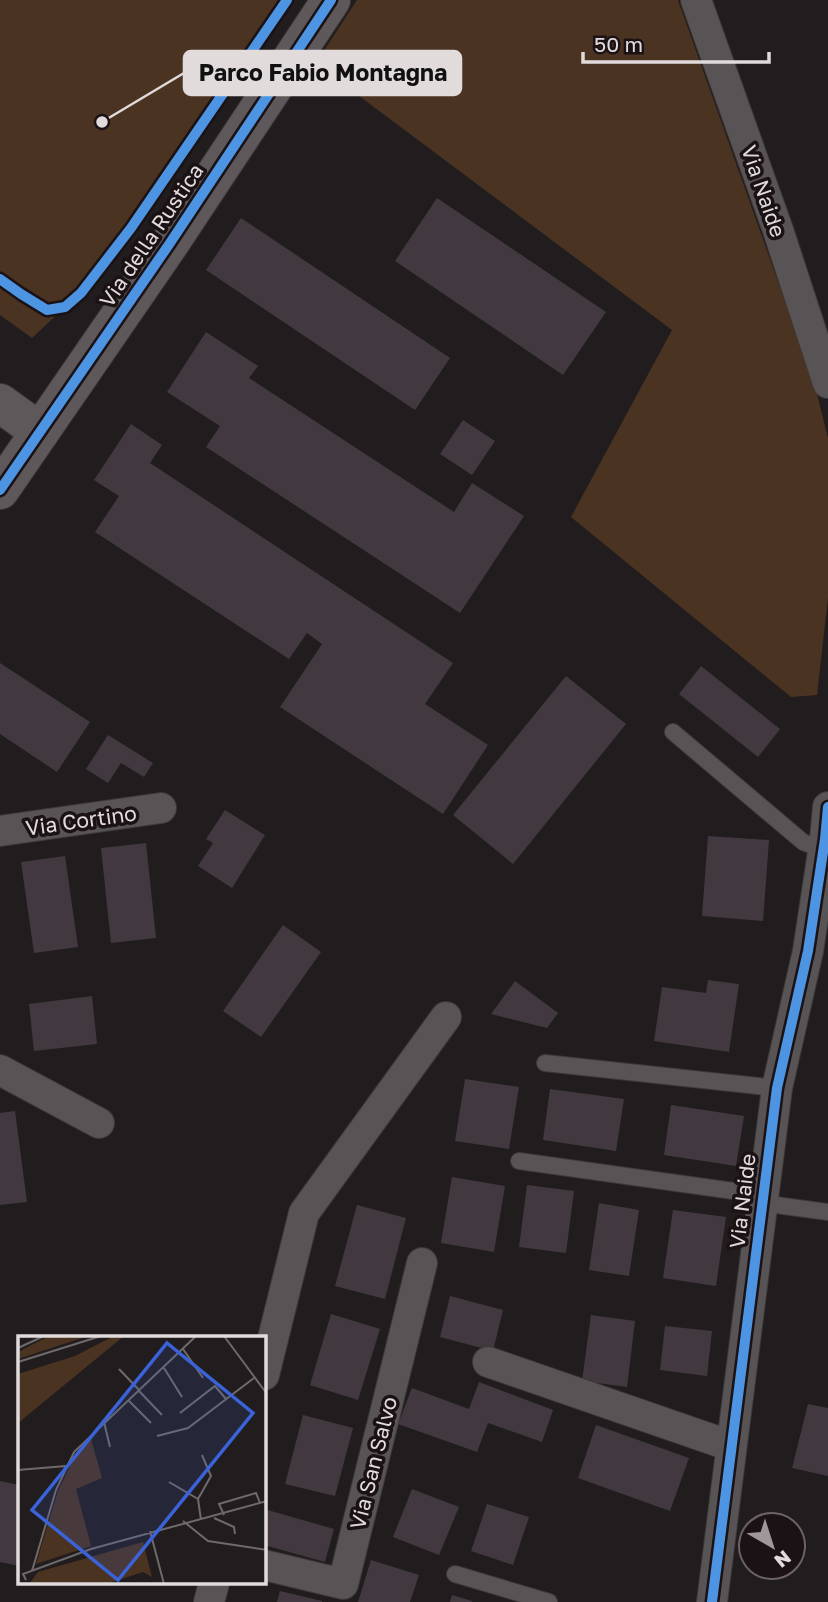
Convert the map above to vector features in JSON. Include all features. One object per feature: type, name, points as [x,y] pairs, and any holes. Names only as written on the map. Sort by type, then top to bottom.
[{"type":"street","name":"Via della Rustica","points":[[0,490],[170,243],[331,0]]},
{"type":"street","name":"Via Naide","points":[[696,0],[778,230],[828,383]]},
{"type":"street","points":[[0,403],[40,432]]},
{"type":"street","name":"Via Naide","points":[[712,1602],[777,1088],[808,951],[828,807]]},
{"type":"street","name":"Via Cortino","points":[[0,831],[161,808]]},
{"type":"street","points":[[266,1367],[304,1213],[446,1017]]},
{"type":"street","points":[[0,1070],[99,1123]]},
{"type":"street","name":"Via San Salvo","points":[[266,1565],[343,1584],[422,1263]]},
{"type":"street","points":[[488,1362],[731,1446]]},
{"type":"street","points":[[209,1602],[214,1584]]},
{"type":"lane","points":[[673,732],[803,842],[823,850]]},
{"type":"lane","points":[[545,1063],[777,1088]]},
{"type":"lane","points":[[519,1160],[828,1212]]},
{"type":"lane","points":[[455,1574],[549,1602]]},
{"type":"shaded area","points":[[0,0],[287,0],[131,228],[81,293],[32,338],[0,315]]},
{"type":"shaded area","points":[[357,0],[678,0],[815,386],[828,438],[828,598],[817,695],[791,697],[571,517],[672,330],[339,81],[314,66]]},
{"type":"building","points":[[437,198],[606,312],[563,375],[395,261]]},
{"type":"building","points":[[241,218],[450,358],[415,410],[206,270]]},
{"type":"building","points":[[206,332],[258,366],[249,378],[454,512],[472,483],[524,516],[460,613],[206,447],[220,426],[167,392]]},
{"type":"building","points":[[463,420],[495,441],[472,475],[440,454]]},
{"type":"building","points":[[131,424],[162,445],[150,463],[453,663],[425,704],[488,745],[443,814],[280,707],[322,644],[307,633],[289,659],[95,532],[119,496],[94,480]]},
{"type":"building","points":[[0,663],[90,722],[57,772],[0,734]]},
{"type":"building","points":[[701,666],[780,729],[758,757],[679,694]]},
{"type":"building","points":[[566,676],[626,724],[513,864],[453,815]]},
{"type":"building","points":[[108,735],[153,763],[144,777],[121,763],[108,783],[86,769]]},
{"type":"building","points":[[225,810],[265,835],[232,888],[198,866],[213,843],[206,839]]},
{"type":"building","points":[[708,836],[769,840],[763,921],[702,916]]},
{"type":"building","points":[[146,843],[156,938],[111,943],[101,848]]},
{"type":"building","points":[[65,856],[78,947],[34,953],[21,862]]},
{"type":"building","points":[[283,925],[321,952],[261,1037],[223,1011]]},
{"type":"building","points":[[708,980],[739,984],[729,1052],[654,1041],[662,987],[706,993]]},
{"type":"building","points":[[515,981],[558,1013],[547,1028],[491,1014]]},
{"type":"building","points":[[92,996],[97,1044],[34,1051],[29,1004]]},
{"type":"building","points":[[465,1079],[519,1087],[509,1149],[455,1141]]},
{"type":"building","points":[[550,1089],[624,1099],[616,1151],[543,1140]]},
{"type":"building","points":[[671,1105],[744,1116],[736,1166],[664,1155]]},
{"type":"building","points":[[15,1111],[27,1202],[0,1205],[0,1113]]},
{"type":"building","points":[[452,1177],[505,1186],[494,1252],[441,1243]]},
{"type":"building","points":[[527,1185],[574,1191],[566,1253],[519,1247]]},
{"type":"building","points":[[599,1203],[639,1210],[629,1276],[589,1270]]},
{"type":"building","points":[[357,1205],[406,1218],[385,1299],[335,1286]]},
{"type":"building","points":[[673,1210],[726,1217],[716,1286],[663,1278]]},
{"type":"building","points":[[450,1296],[503,1310],[493,1351],[440,1337]]},
{"type":"building","points":[[331,1314],[380,1329],[358,1400],[310,1385]]},
{"type":"building","points":[[591,1315],[635,1321],[627,1387],[582,1381]]},
{"type":"building","points":[[665,1326],[712,1331],[707,1376],[660,1370]]},
{"type":"building","points":[[479,1382],[553,1410],[542,1442],[488,1423],[477,1452],[398,1424],[412,1388],[469,1409]]},
{"type":"building","points":[[808,1404],[828,1408],[828,1476],[792,1468]]},
{"type":"building","points":[[303,1415],[353,1428],[335,1496],[285,1484]]},
{"type":"building","points":[[596,1425],[689,1458],[670,1511],[578,1478]]},
{"type":"building","points":[[0,1481],[18,1485],[18,1566],[0,1562]]},
{"type":"building","points":[[412,1489],[459,1507],[439,1555],[393,1537]]},
{"type":"building","points":[[487,1504],[529,1517],[513,1565],[471,1551]]},
{"type":"building","points":[[266,1510],[334,1529],[325,1562],[266,1546]]},
{"type":"building","points":[[371,1560],[419,1575],[410,1602],[358,1602]]},
{"type":"building","points":[[280,1591],[322,1601],[322,1602],[277,1602]]},
{"type":"building","points":[[452,1595],[472,1601],[472,1602],[450,1602]]},
{"type":"cycle path","points":[[0,279],[47,310],[65,307],[81,293],[131,228],[287,0]]},
{"type":"cycle path","points":[[0,490],[170,243],[331,0]]},
{"type":"cycle path","points":[[712,1602],[777,1088],[808,951],[828,807]]},
{"type":"place","name":"Parco Fabio Montagna","points":[[102,122]]}]
